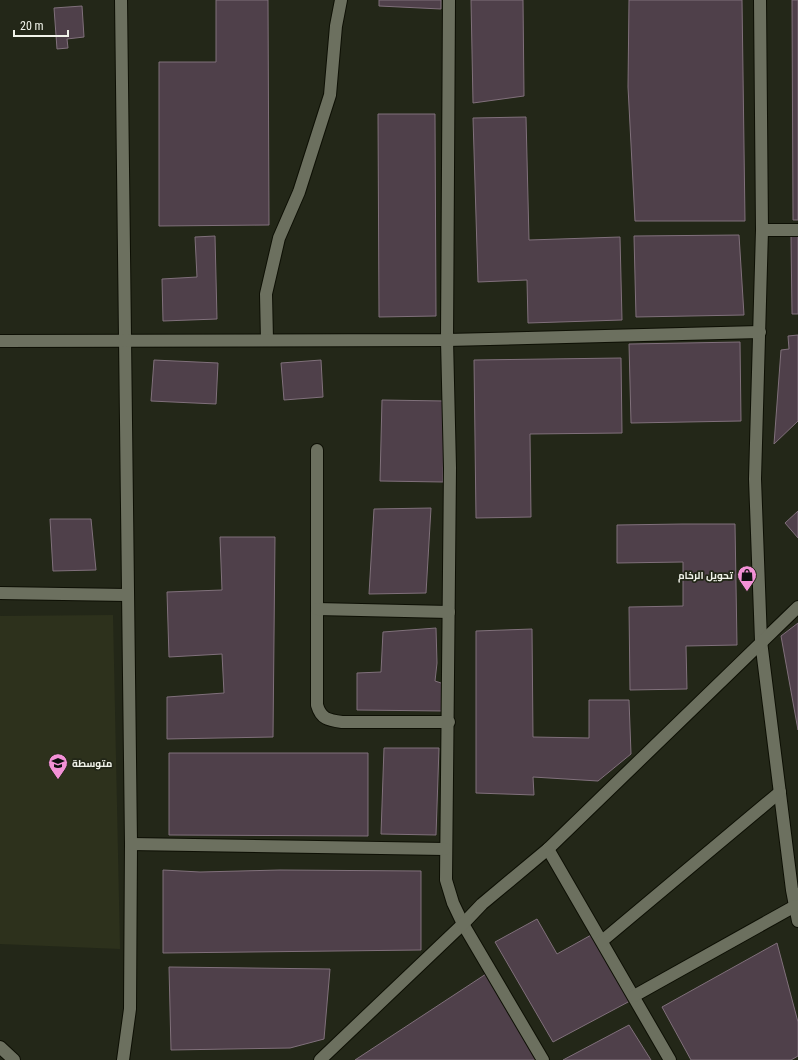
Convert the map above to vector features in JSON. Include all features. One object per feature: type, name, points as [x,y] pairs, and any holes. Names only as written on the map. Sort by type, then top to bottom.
[{"type":"street","points":[[121,0],[131,844],[130,1009],[123,1060]]},
{"type":"street","points":[[267,340],[266,294],[279,238],[299,192],[330,95],[336,26],[341,0]]},
{"type":"street","points":[[449,0],[446,340],[450,468],[450,612],[446,880],[453,903],[464,924],[543,1060]]},
{"type":"street","points":[[760,0],[762,230],[755,479],[761,641],[798,921]]},
{"type":"street","points":[[762,230],[798,230]]},
{"type":"street","points":[[0,341],[446,340],[760,332]]},
{"type":"street","points":[[317,450],[317,705],[319,713],[326,719],[342,722],[449,722]]},
{"type":"street","points":[[0,593],[127,595]]},
{"type":"street","points":[[326,1058],[464,924],[482,904],[548,849],[761,641],[798,607]]},
{"type":"street","points":[[317,609],[450,612]]},
{"type":"street","points":[[602,941],[780,792]]},
{"type":"street","points":[[131,844],[446,848]]},
{"type":"street","points":[[548,849],[670,1060]]},
{"type":"street","points":[[634,996],[795,906]]},
{"type":"street","points":[[0,1047],[14,1060]]},
{"type":"shaded area","name":"متوسطة","points":[[113,615],[120,949],[0,944],[0,616]]},
{"type":"building","points":[[216,0],[268,0],[269,225],[159,226],[159,62],[216,62]]},
{"type":"building","points":[[379,0],[441,0],[441,9],[379,6]]},
{"type":"building","points":[[471,0],[523,0],[524,96],[473,103]]},
{"type":"building","points":[[629,0],[742,0],[745,221],[635,221],[628,87]]},
{"type":"building","points":[[792,0],[798,0],[798,220],[793,220]]},
{"type":"building","points":[[82,6],[84,37],[67,39],[68,48],[57,49],[54,8]]},
{"type":"building","points":[[378,114],[435,114],[436,316],[379,317]]},
{"type":"building","points":[[526,117],[529,240],[620,237],[622,320],[528,323],[527,280],[478,282],[473,118]]},
{"type":"building","points":[[739,235],[744,315],[636,317],[634,236]]},
{"type":"building","points":[[215,236],[217,319],[163,321],[162,279],[197,277],[195,237]]},
{"type":"building","points":[[791,236],[798,236],[798,314],[792,314]]},
{"type":"building","points":[[798,335],[798,421],[774,444],[781,350],[789,349],[788,336]]},
{"type":"building","points":[[740,342],[741,421],[631,423],[629,344]]},
{"type":"building","points":[[621,358],[622,433],[530,434],[531,517],[476,518],[474,360]]},
{"type":"building","points":[[154,360],[218,363],[216,404],[151,401]]},
{"type":"building","points":[[321,360],[323,397],[284,400],[281,363]]},
{"type":"building","points":[[382,400],[445,401],[443,482],[380,481]]},
{"type":"building","points":[[431,508],[426,593],[369,594],[374,509]]},
{"type":"building","points":[[798,511],[798,538],[785,523]]},
{"type":"building","points":[[50,519],[91,519],[96,570],[53,571]]},
{"type":"building","points":[[735,524],[737,645],[686,646],[687,689],[630,690],[629,607],[683,606],[683,562],[617,563],[617,525]]},
{"type":"building","points":[[220,537],[275,537],[273,737],[167,739],[167,697],[224,693],[222,654],[169,657],[167,592],[222,590]]},
{"type":"building","points":[[798,623],[798,730],[781,636]]},
{"type":"building","points":[[436,628],[437,663],[435,681],[444,684],[444,711],[357,710],[357,673],[381,672],[383,632]]},
{"type":"building","points":[[532,629],[533,737],[589,738],[589,700],[629,700],[631,754],[598,781],[533,777],[534,795],[476,793],[476,631]]},
{"type":"building","points":[[384,748],[439,748],[436,835],[381,834]]},
{"type":"building","points":[[169,753],[368,753],[368,836],[169,835]]},
{"type":"building","points":[[163,870],[200,872],[280,870],[421,871],[421,950],[163,953]]},
{"type":"building","points":[[537,919],[557,954],[593,934],[630,1001],[553,1042],[495,942]]},
{"type":"building","points":[[777,943],[798,1022],[798,1056],[791,1060],[691,1060],[662,1007]]},
{"type":"building","points":[[169,967],[330,969],[324,1039],[290,1048],[171,1050]]},
{"type":"building","points":[[486,974],[536,1060],[355,1060]]},
{"type":"building","points":[[629,1025],[651,1060],[563,1060]]},
{"type":"place","name":"تحويل الرخام","points":[[747,592]]},
{"type":"place","name":"متوسطة","points":[[58,780]]}]
